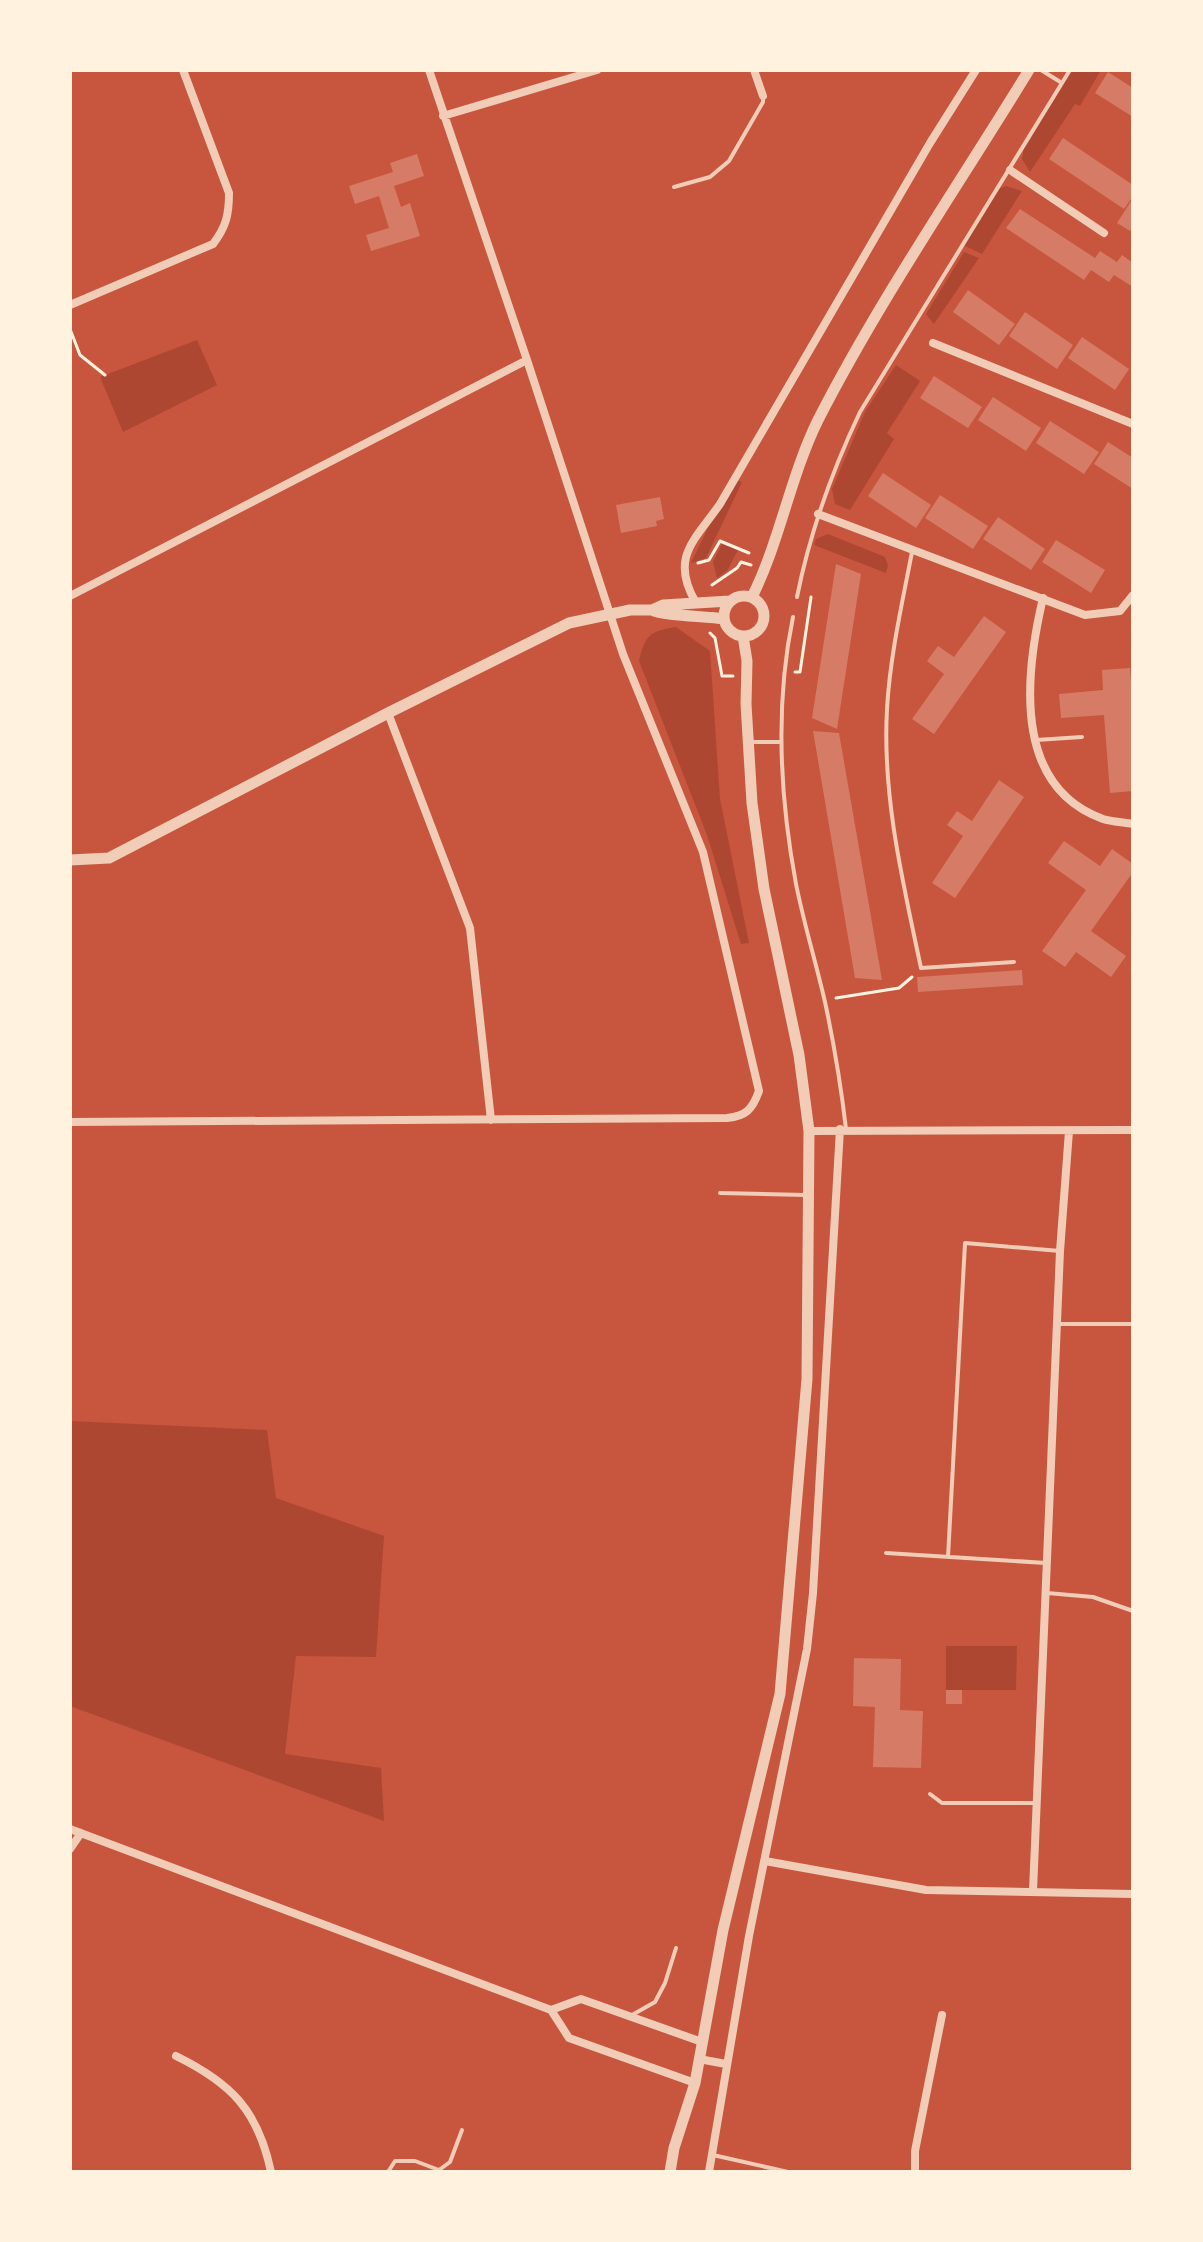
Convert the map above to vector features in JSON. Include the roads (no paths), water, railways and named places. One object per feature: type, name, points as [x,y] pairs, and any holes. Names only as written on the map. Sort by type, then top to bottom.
[{"type":"street","points":[[70,305],[213,244],[225,228],[229,193],[183,70]]},
{"type":"street","points":[[70,1122],[744,1116],[753,1107],[759,1091],[703,852],[623,654],[429,70]]},
{"type":"street","points":[[443,116],[597,70]]},
{"type":"street","points":[[754,70],[763,96]]},
{"type":"street","points":[[693,598],[683,569],[686,555],[720,504],[930,143],[976,70]]},
{"type":"street","points":[[752,597],[770,560],[816,424],[859,344],[1029,70]]},
{"type":"street","points":[[1010,170],[1104,233]]},
{"type":"street","points":[[933,343],[1133,424]]},
{"type":"street","points":[[70,596],[527,360]]},
{"type":"street","points":[[818,514],[1085,615],[1120,611],[1133,595]]},
{"type":"street","points":[[70,860],[109,858],[555,629],[610,613],[652,610],[693,598],[730,601],[740,596],[752,597],[762,607],[764,620],[756,632],[743,636],[731,631],[724,619],[730,601]]},
{"type":"street","points":[[1043,598],[1032,645],[1034,740],[1042,767],[1058,789],[1078,807],[1105,820],[1133,824]]},
{"type":"street","points":[[652,610],[661,615],[682,613],[724,619]]},
{"type":"street","points":[[670,2172],[674,2148],[695,2083],[723,1930],[780,1694],[805,1418],[809,1131],[799,1055],[764,889],[752,803],[747,661],[743,636]]},
{"type":"street","points":[[388,713],[470,928],[491,1120]]},
{"type":"street","points":[[709,2172],[726,2064],[807,1649],[843,1129]]},
{"type":"street","points":[[809,1131],[1133,1130]]},
{"type":"street","points":[[1033,1891],[1060,1251],[1069,1131]]},
{"type":"street","points":[[70,1829],[551,2010],[569,2038],[695,2083]]},
{"type":"street","points":[[70,1849],[81,1833]]},
{"type":"street","points":[[765,1861],[926,1890],[1133,1894]]},
{"type":"street","points":[[551,2010],[581,1999],[702,2042]]},
{"type":"street","points":[[915,2172],[915,2151],[942,2015]]},
{"type":"street","points":[[176,2056],[207,2071],[252,2115],[271,2172]]},
{"type":"street","points":[[699,2059],[726,2064]]},
{"type":"lane","points":[[1041,70],[1062,83]]},
{"type":"lane","points":[[797,597],[818,514],[838,459],[860,412],[1070,70]]},
{"type":"lane","points":[[674,187],[710,177],[729,161],[763,102],[763,96]]},
{"type":"lane","points":[[912,550],[891,661],[887,771],[900,869],[921,968],[1014,962]]},
{"type":"lane","points":[[793,617],[785,672],[781,742],[786,811],[796,884],[837,1059],[843,1129]]},
{"type":"lane","points":[[1034,740],[1082,737]]},
{"type":"lane","points":[[748,742],[781,742]]},
{"type":"lane","points":[[720,1193],[809,1196]]},
{"type":"lane","points":[[948,1557],[965,1243],[1060,1251]]},
{"type":"lane","points":[[1057,1324],[1133,1324]]},
{"type":"lane","points":[[886,1553],[1048,1564]]},
{"type":"lane","points":[[1047,1593],[1093,1597],[1133,1611]]},
{"type":"lane","points":[[930,1794],[942,1803],[1037,1803]]},
{"type":"lane","points":[[630,2016],[655,2002],[665,1983],[676,1948]]},
{"type":"lane","points":[[388,2172],[395,2161],[415,2161],[439,2170],[450,2162],[462,2130]]},
{"type":"lane","points":[[712,2155],[788,2172]]}]
